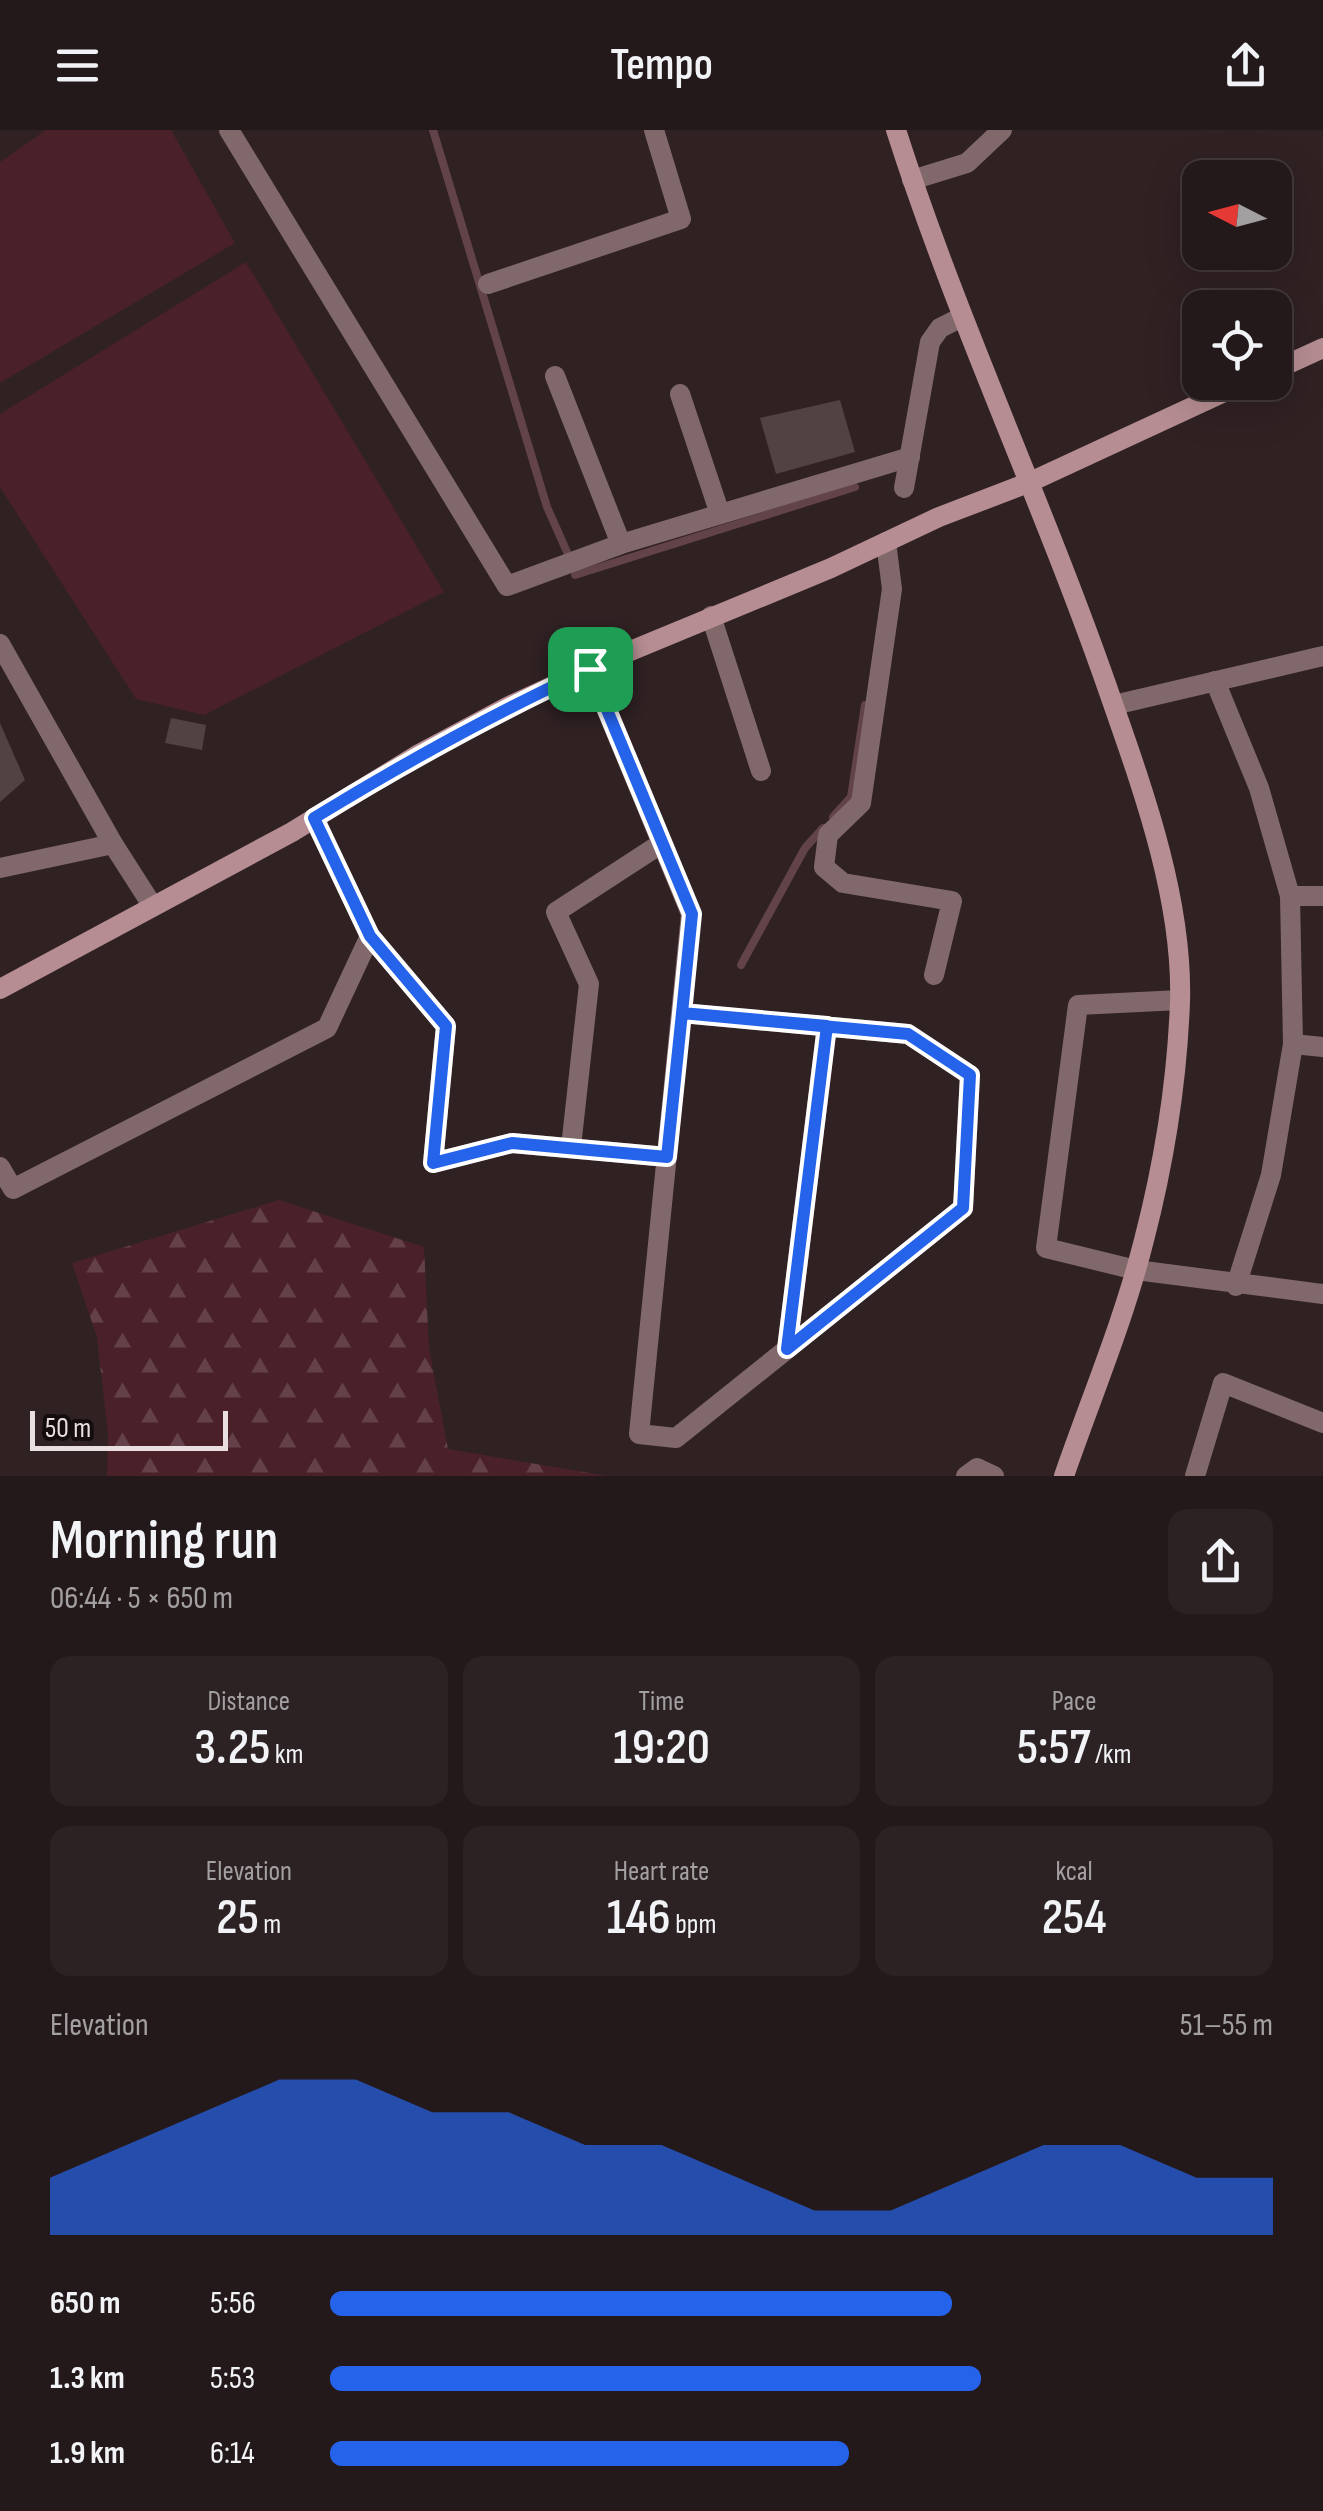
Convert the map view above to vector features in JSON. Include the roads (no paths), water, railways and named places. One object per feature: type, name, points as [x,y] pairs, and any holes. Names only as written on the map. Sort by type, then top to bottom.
[{"type":"street","points":[[229,130],[506,586],[620,544],[910,457]]},
{"type":"street","points":[[488,284],[681,219],[654,130]]},
{"type":"street","points":[[896,130],[962,317],[1078,601],[1146,797],[1168,888],[1180,1000],[1162,1163],[1136,1270],[1064,1476]]},
{"type":"street","points":[[912,180],[968,163],[1002,130]]},
{"type":"street","points":[[904,488],[930,342],[940,328],[962,317]]},
{"type":"street","points":[[1292,362],[1323,348]]},
{"type":"street","points":[[555,376],[620,544]]},
{"type":"street","points":[[680,394],[720,514]]},
{"type":"street","points":[[0,989],[314,818],[437,744],[590,669],[939,517],[1028,483],[1207,400]]},
{"type":"street","points":[[886,542],[892,589],[861,802],[828,835],[824,867],[844,883],[952,901],[934,975]]},
{"type":"street","points":[[711,616],[761,771]]},
{"type":"street","points":[[0,644],[152,906]]},
{"type":"street","points":[[1114,705],[1323,656]]},
{"type":"street","points":[[590,669],[692,914],[638,1434],[676,1438],[963,1208],[970,1075],[908,1034],[682,1013]]},
{"type":"street","points":[[1214,681],[1260,788],[1290,896],[1293,1044],[1271,1175],[1236,1286]]},
{"type":"street","points":[[314,818],[370,936],[446,1026],[433,1163],[512,1143],[667,1157]]},
{"type":"street","points":[[571,1147],[589,984],[556,912],[662,843]]},
{"type":"street","points":[[0,868],[113,844]]},
{"type":"street","points":[[1290,896],[1323,896]]},
{"type":"street","points":[[0,1167],[14,1189],[328,1028],[370,936]]},
{"type":"street","points":[[1180,1000],[1078,1005],[1046,1248],[1136,1270],[1236,1286],[1323,1294]]},
{"type":"street","points":[[787,1349],[827,1026]]},
{"type":"street","points":[[1293,1044],[1323,1047]]},
{"type":"street","points":[[1195,1476],[1223,1383],[1323,1423]]},
{"type":"street","points":[[966,1476],[977,1468],[994,1476]]},
{"type":"waterway","points":[[433,130],[547,507],[567,552]]},
{"type":"waterway","points":[[575,575],[855,487]]},
{"type":"waterway","points":[[833,817],[851,797],[865,705]]},
{"type":"waterway","points":[[741,965],[805,848],[823,828]]}]
